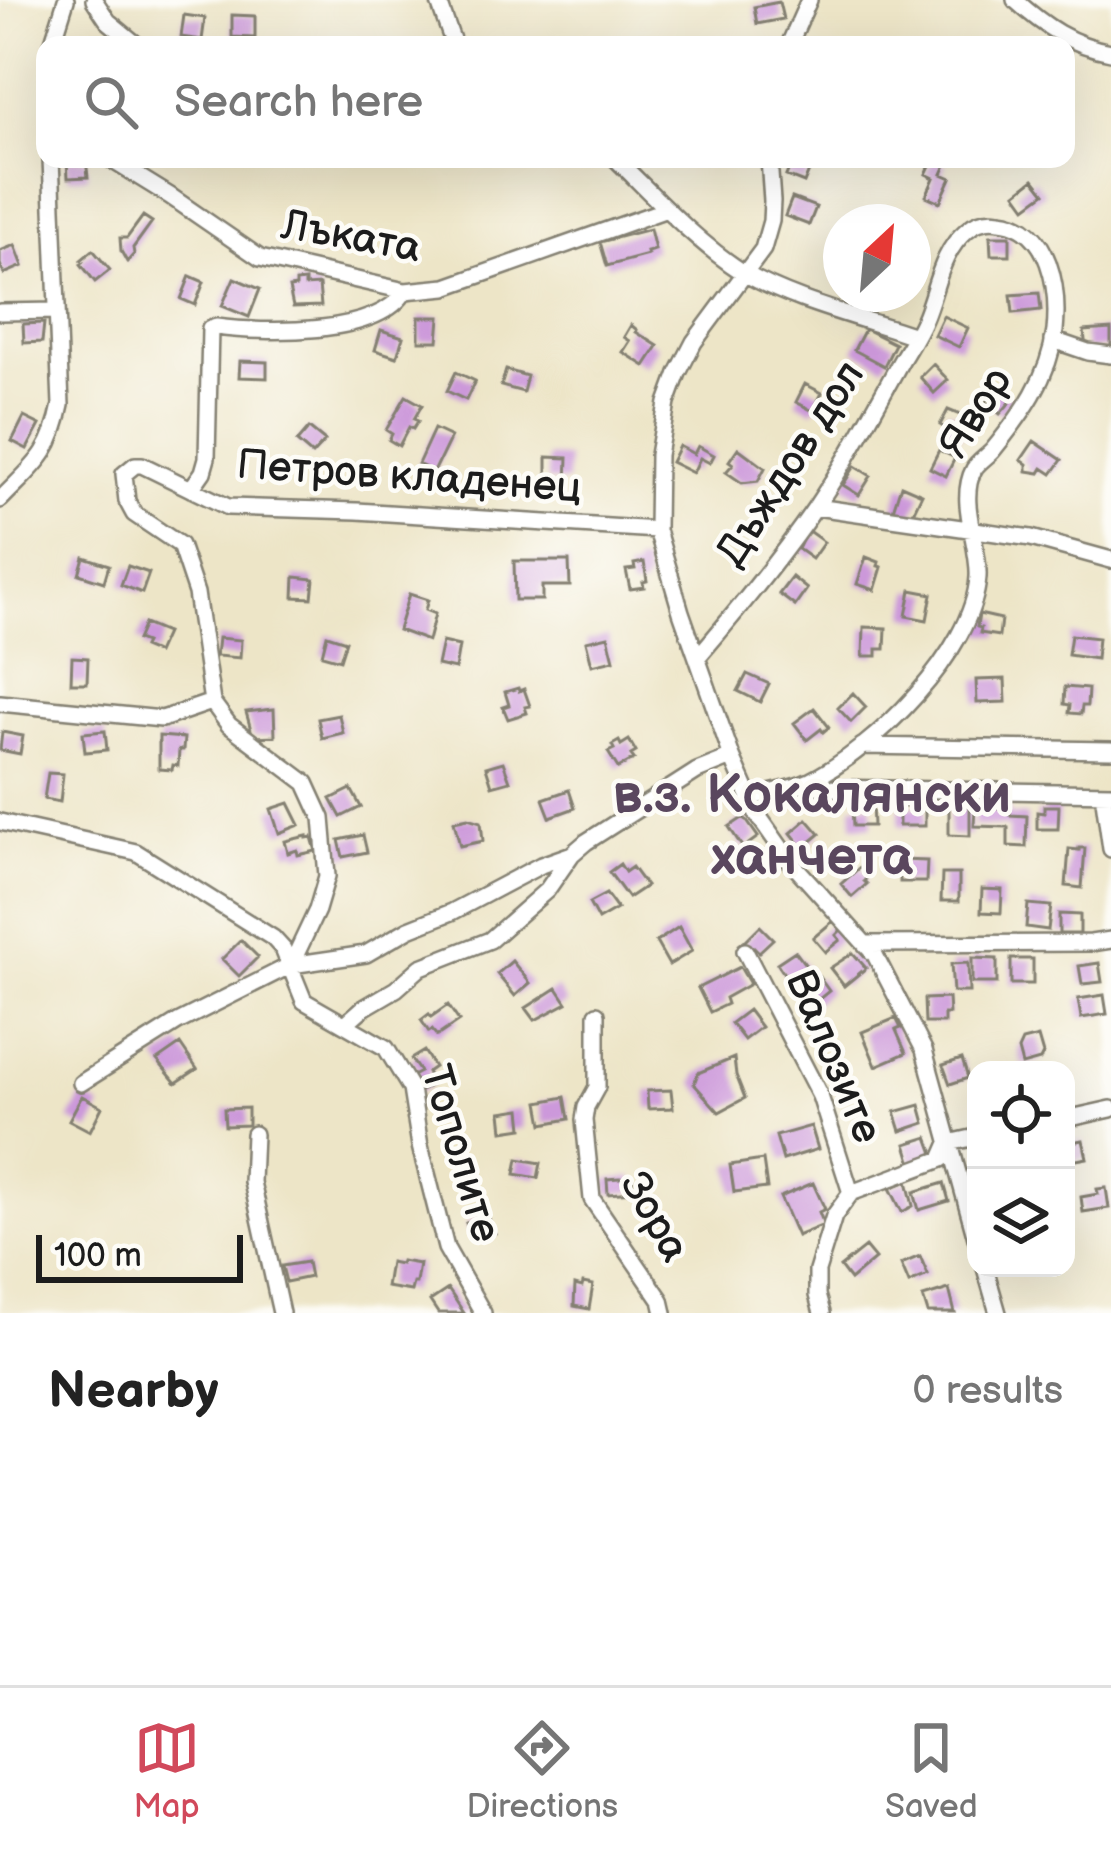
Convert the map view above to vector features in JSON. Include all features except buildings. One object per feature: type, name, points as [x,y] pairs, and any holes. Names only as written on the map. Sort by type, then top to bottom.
[{"type":"street","points":[[55,36],[66,0]]},
{"type":"street","points":[[94,0],[126,36]]},
{"type":"street","points":[[438,0],[451,36]]},
{"type":"street","points":[[793,36],[809,0]]},
{"type":"street","points":[[1015,0],[1063,36]]},
{"type":"street","points":[[1075,40],[1111,52]]},
{"type":"street","points":[[0,500],[44,455],[61,405],[51,168]]},
{"type":"street","name":"Лъката","points":[[124,168],[260,258],[405,292],[446,287],[667,208]]},
{"type":"street","points":[[625,168],[745,273],[799,297],[916,336]]},
{"type":"street","points":[[770,168],[771,221],[763,249],[694,343],[672,388],[658,455],[656,530],[749,797],[781,850],[875,955],[924,1049],[967,1206]]},
{"type":"street","name":"Дъждов дол","points":[[697,658],[815,507],[916,336],[945,260],[969,228],[995,220],[1025,230]]},
{"type":"street","name":"Явор","points":[[805,783],[862,746],[916,697],[969,615],[978,576],[969,507],[974,469],[1034,394],[1053,340],[1056,313],[1050,268],[1042,249],[1025,230]]},
{"type":"street","points":[[191,489],[207,458],[211,329],[274,333],[322,327],[368,318],[395,305],[405,292]]},
{"type":"street","points":[[0,311],[56,311]]},
{"type":"street","points":[[1053,340],[1111,355]]},
{"type":"street","name":"Петров кладенец","points":[[212,702],[196,593],[180,545],[134,514],[127,501],[124,474],[135,465],[228,507],[656,530]]},
{"type":"street","points":[[815,507],[970,527],[1055,543],[1111,560]]},
{"type":"street","points":[[0,703],[162,719],[212,702],[229,725],[307,782],[322,818],[327,876],[291,965]]},
{"type":"street","points":[[862,746],[1111,750]]},
{"type":"street","points":[[345,1024],[421,967],[490,940],[547,890],[586,842],[697,771],[732,757]]},
{"type":"street","points":[[749,797],[805,783],[829,788],[1107,793],[1111,849]]},
{"type":"street","name":"Тополите","points":[[0,822],[136,852],[273,938],[291,965],[304,1001],[386,1048],[411,1089],[446,1248],[483,1313]]},
{"type":"street","points":[[81,1083],[178,1022],[291,965],[366,954],[572,854]]},
{"type":"street","points":[[866,944],[1111,940]]},
{"type":"street","name":"Валозите","points":[[745,951],[820,1096],[851,1193]]},
{"type":"street","name":"Зора","points":[[597,1014],[597,1087],[584,1120],[592,1199],[661,1300],[664,1313]]},
{"type":"street","points":[[1075,1116],[1111,1109]]},
{"type":"street","points":[[254,1134],[252,1182],[281,1313]]},
{"type":"street","points":[[949,1143],[967,1139]]},
{"type":"street","points":[[823,1313],[817,1271],[834,1216],[851,1193],[942,1159],[949,1143]]},
{"type":"street","points":[[988,1277],[998,1313]]},
{"type":"district","name":"в.з. Кокалянски ханчета","points":[[812,826]]}]
